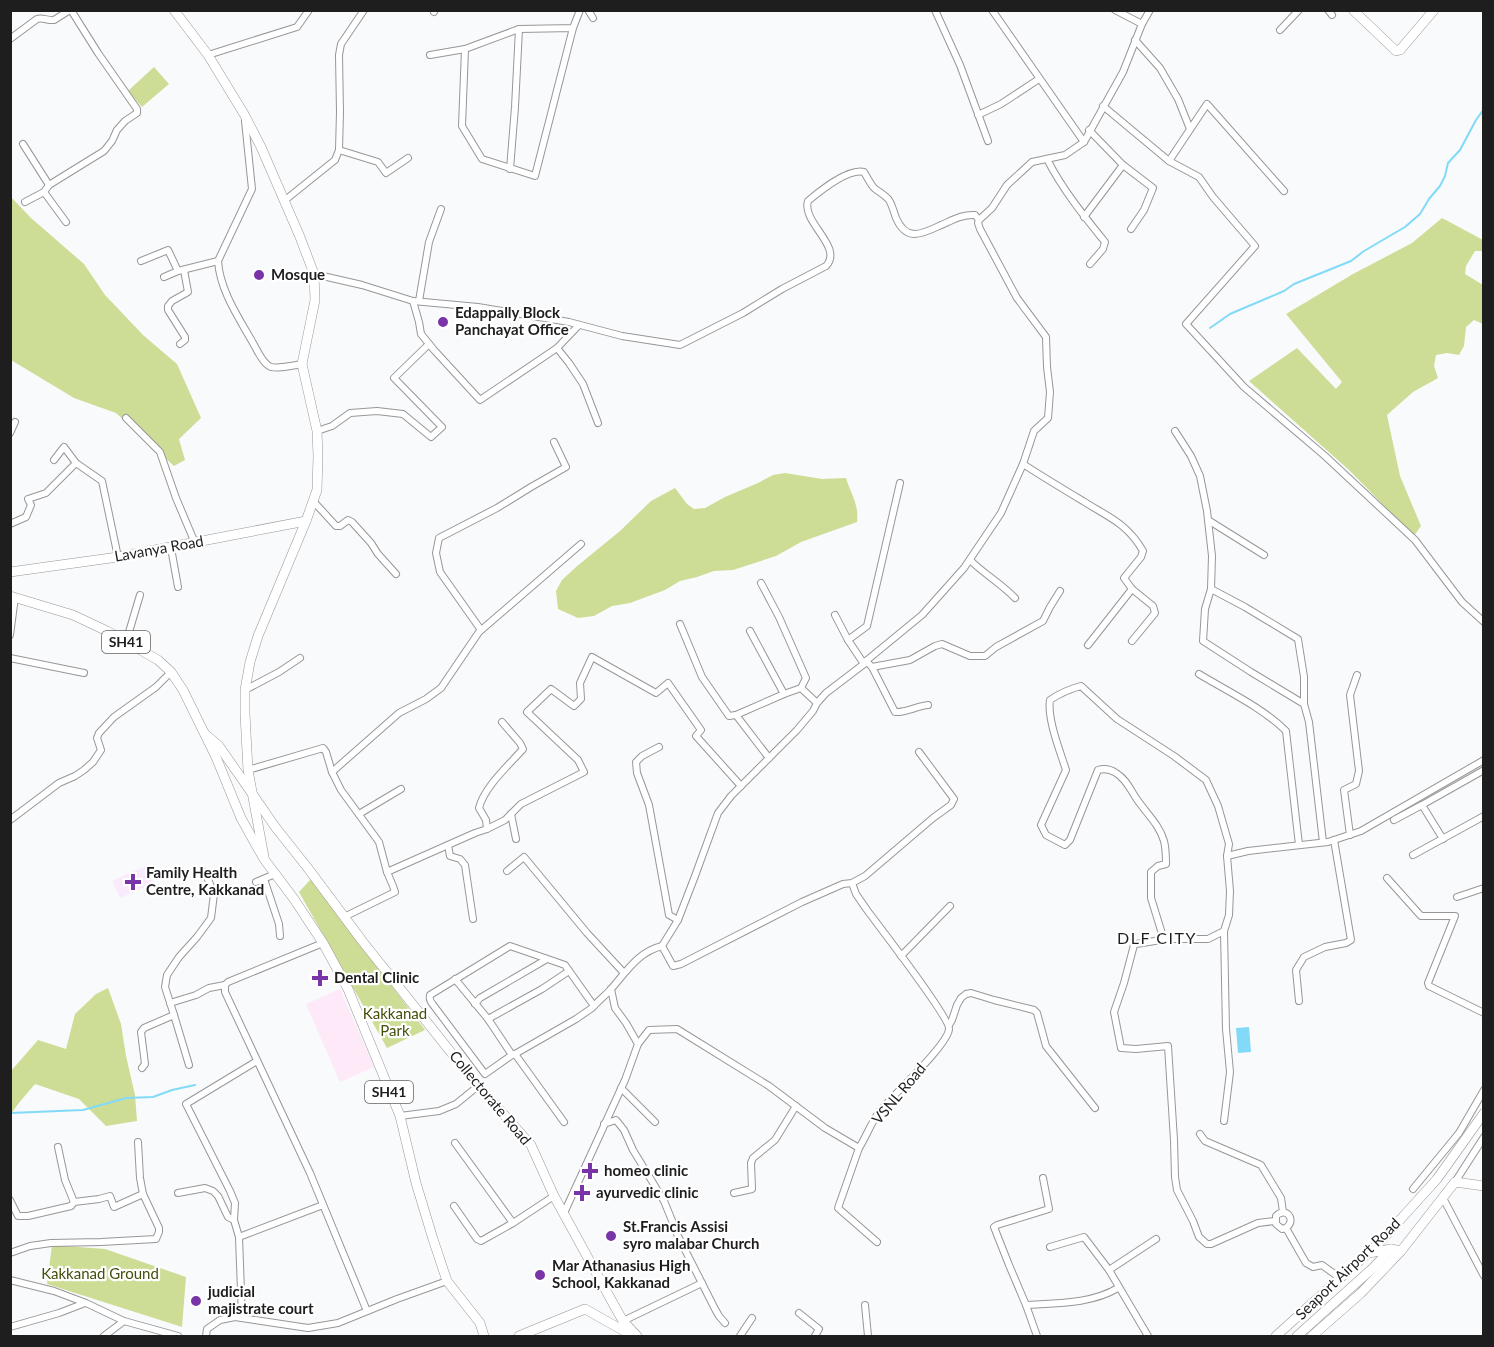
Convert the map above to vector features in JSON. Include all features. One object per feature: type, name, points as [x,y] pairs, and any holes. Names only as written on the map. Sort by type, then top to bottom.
[{"type":"main road","points":[[174,10],[208,55],[244,114],[261,147],[314,274],[315,300],[302,364],[317,431],[317,490],[258,636],[245,690],[248,770],[264,859]]},
{"type":"main road","points":[[1353,10],[1396,51],[1400,50],[1434,10]]},
{"type":"main road","name":"Lavanya Road","points":[[11,571],[118,558],[306,522]]},
{"type":"main road","name":"SH41","points":[[13,597],[81,618],[126,642],[158,660],[171,672],[183,690],[241,818],[264,859],[323,943],[348,989],[400,1116],[416,1183],[447,1281],[480,1323],[484,1336]]},
{"type":"main road","name":"Collectorate Road","points":[[205,735],[219,746],[276,828],[478,1086],[531,1145],[554,1196],[623,1321],[636,1336]]},
{"type":"main road","name":"Seaport Airport Road","points":[[1276,1336],[1368,1253],[1437,1179],[1484,1113]]},
{"type":"main road","points":[[1312,1336],[1361,1293],[1401,1251],[1455,1182],[1484,1186]]},
{"type":"main road","points":[[1368,1253],[1391,1249],[1401,1251]]},
{"type":"main road","name":"Seaport Airport Road","points":[[1297,1336],[1391,1249]]},
{"type":"main road","points":[[519,1336],[585,1309],[636,1336]]},
{"type":"street","points":[[10,39],[37,19],[54,20],[70,10],[137,109],[136,113],[117,130],[104,151],[50,185],[44,192],[25,202]]},
{"type":"street","points":[[208,55],[297,27],[309,10]]},
{"type":"street","points":[[284,201],[335,160],[339,150],[341,44],[364,10]]},
{"type":"street","points":[[465,49],[462,126],[483,159],[535,176],[573,28],[580,10]]},
{"type":"street","points":[[588,10],[593,18]]},
{"type":"street","points":[[935,10],[960,65],[988,141]]},
{"type":"street","points":[[992,10],[1084,141]]},
{"type":"street","points":[[1114,10],[1142,24]]},
{"type":"street","points":[[979,220],[992,208],[1007,185],[1032,162],[1065,155],[1084,141],[1123,72],[1150,10]]},
{"type":"street","points":[[1280,30],[1299,10]]},
{"type":"street","points":[[430,55],[465,49],[519,29],[573,28]]},
{"type":"street","points":[[510,169],[516,107],[519,29]]},
{"type":"street","points":[[1135,40],[1160,68],[1178,99],[1190,129]]},
{"type":"street","points":[[978,115],[1001,104],[1039,79]]},
{"type":"street","points":[[1169,161],[1208,104],[1284,191]]},
{"type":"street","points":[[1103,106],[1169,161],[1198,177],[1255,246],[1186,324],[1244,387],[1326,456],[1415,540],[1462,602],[1484,622]]},
{"type":"street","points":[[244,114],[252,189],[218,261],[219,272],[227,296],[268,366],[275,368],[302,364]]},
{"type":"street","points":[[1089,130],[1123,165],[1153,188],[1144,210],[1131,229]]},
{"type":"street","points":[[23,144],[50,185]]},
{"type":"street","points":[[339,150],[378,162],[386,173],[408,158]]},
{"type":"street","points":[[1047,159],[1055,175],[1105,243],[1090,264]]},
{"type":"street","points":[[1084,217],[1123,165]]},
{"type":"street","points":[[314,274],[416,301],[478,307],[579,325],[622,336],[680,345],[826,267],[830,262],[831,253],[808,213],[806,204],[822,190],[852,172],[858,171],[864,172],[873,186],[888,200],[905,232],[911,234],[926,231],[969,214],[975,215],[979,220],[980,229],[1017,298],[1046,337],[1050,392],[1048,418],[1034,431],[1023,464],[1001,513],[970,560],[922,615],[826,693],[797,730],[731,796],[718,813],[678,920],[662,946],[651,949],[631,964],[594,1006],[576,1019],[513,1054],[485,1074],[434,1006],[430,995],[510,946],[566,965],[594,1006]]},
{"type":"street","points":[[44,192],[66,222]]},
{"type":"street","points":[[441,210],[429,242],[416,301],[421,334],[480,400],[557,348],[579,325]]},
{"type":"street","points":[[141,261],[168,250],[181,270],[188,292],[172,301],[168,306],[168,310],[185,337],[180,344]]},
{"type":"street","points":[[164,277],[181,270],[218,261]]},
{"type":"street","points":[[317,431],[332,426],[350,413],[377,411],[403,414],[431,437],[442,427],[394,378],[429,345]]},
{"type":"street","points":[[557,348],[583,384],[598,423]]},
{"type":"street","points":[[126,418],[160,452],[195,543]]},
{"type":"street","points":[[10,433],[15,422]]},
{"type":"street","points":[[1175,431],[1191,456],[1200,476],[1208,520],[1212,556],[1211,589],[1205,609],[1203,641],[1304,704]]},
{"type":"street","points":[[482,630],[440,572],[436,552],[439,538],[497,508],[566,467],[554,442]]},
{"type":"street","points":[[54,460],[64,447],[76,463],[102,481],[118,558]]},
{"type":"street","points":[[10,524],[26,517],[31,505],[28,500],[46,493],[76,463]]},
{"type":"street","points":[[1023,464],[1118,521],[1136,538],[1143,551],[1141,557],[1124,578],[1132,590],[1153,606],[1155,613],[1132,641]]},
{"type":"street","points":[[848,640],[867,626],[900,483]]},
{"type":"street","points":[[314,502],[336,526],[348,520],[352,522],[396,574]]},
{"type":"street","points":[[1208,520],[1264,555]]},
{"type":"street","points":[[332,772],[399,713],[441,688],[482,630],[581,544]]},
{"type":"street","points":[[171,548],[178,587]]},
{"type":"street","points":[[970,560],[1015,598]]},
{"type":"street","points":[[680,624],[702,677],[729,716],[801,688],[806,678],[779,617],[761,584]]},
{"type":"street","points":[[1211,589],[1298,639],[1304,677],[1304,704],[1310,733],[1323,842]]},
{"type":"street","points":[[1088,645],[1132,590]]},
{"type":"street","points":[[872,667],[910,660],[942,644],[970,656],[985,656],[996,647],[1043,621],[1060,591]]},
{"type":"street","points":[[126,642],[140,595]]},
{"type":"street","points":[[10,635],[13,597]]},
{"type":"street","points":[[835,615],[848,640],[865,662],[872,667],[895,712],[899,713],[928,705]]},
{"type":"street","points":[[750,631],[784,694]]},
{"type":"street","points":[[387,872],[487,830],[505,820],[521,804],[584,772],[578,760],[527,712],[551,689],[574,705],[581,699],[580,682],[592,657],[656,693],[668,683],[701,730],[696,736],[741,786]]},
{"type":"street","points":[[10,658],[84,674]]},
{"type":"street","points":[[245,690],[300,658]]},
{"type":"street","points":[[10,820],[59,783],[75,776],[93,762],[101,750],[99,733],[114,717],[156,687],[171,672]]},
{"type":"street","points":[[1199,674],[1263,712],[1286,731],[1299,845]]},
{"type":"street","points":[[1350,835],[1344,790],[1356,784],[1359,771],[1350,695],[1357,675]]},
{"type":"street","points":[[1164,940],[1151,898],[1151,872],[1158,866],[1166,864],[1164,840],[1155,822],[1125,780],[1114,771],[1105,768],[1098,770],[1070,840],[1065,845],[1046,835],[1041,825],[1066,770],[1049,707],[1050,700],[1061,693],[1081,686],[1117,719],[1206,780],[1218,806],[1229,844],[1227,856],[1230,891],[1229,915],[1224,931],[1226,1029],[1230,1072],[1224,1121]]},
{"type":"street","points":[[801,688],[817,703]]},
{"type":"street","points":[[736,715],[769,758]]},
{"type":"street","points":[[487,830],[486,820],[479,808],[481,801],[523,749],[502,722]]},
{"type":"street","points":[[659,747],[636,762],[637,773],[649,805],[669,915],[678,920]]},
{"type":"street","points":[[248,770],[323,748],[326,752],[341,790],[379,842],[394,892],[344,917]]},
{"type":"street","points":[[662,946],[673,966],[681,964],[802,902],[865,876],[951,805],[954,799],[919,752]]},
{"type":"street","points":[[1227,856],[1248,851],[1334,840],[1361,831],[1484,760]]},
{"type":"street","points":[[1394,820],[1484,770]]},
{"type":"street","points":[[359,814],[401,789]]},
{"type":"street","points":[[1422,805],[1443,838]]},
{"type":"street","points":[[511,814],[516,839]]},
{"type":"street","points":[[1413,855],[1484,816]]},
{"type":"street","points":[[1299,1001],[1296,970],[1304,957],[1325,947],[1351,940],[1334,840]]},
{"type":"street","points":[[448,845],[450,856],[465,865],[473,919]]},
{"type":"street","points":[[507,871],[524,857],[579,924],[624,973]]},
{"type":"street","points":[[189,1065],[165,987],[167,975],[178,957],[211,918],[214,894],[205,872]]},
{"type":"street","points":[[256,882],[275,874]]},
{"type":"street","points":[[1387,878],[1421,916],[1455,916],[1428,983],[1429,986],[1484,1013]]},
{"type":"street","points":[[264,879],[279,924],[280,936]]},
{"type":"street","points":[[852,883],[856,894],[949,1024]]},
{"type":"street","points":[[1457,897],[1484,888]]},
{"type":"street","points":[[902,956],[950,906]]},
{"type":"street","points":[[1224,931],[1208,939],[1164,940],[1140,942],[1134,945],[1114,1012],[1121,1048],[1168,1046],[1177,1190],[1202,1241],[1210,1244],[1258,1223],[1275,1221]]},
{"type":"street","points":[[170,1003],[196,996],[209,988],[225,985],[323,943]]},
{"type":"street","points":[[475,1004],[480,998],[547,959]]},
{"type":"street","points":[[488,1019],[569,971]]},
{"type":"street","points":[[455,979],[488,1019],[564,1122]]},
{"type":"street","points":[[225,985],[226,997],[310,1173],[367,1311]]},
{"type":"street","points":[[611,989],[615,1008],[638,1044]]},
{"type":"street","name":"VSNL Road","points":[[877,1242],[838,1208],[859,1148],[879,1113],[947,1036],[957,1005],[966,994],[970,993],[1034,1010],[1037,1013],[1046,1046],[1095,1108]]},
{"type":"street","points":[[142,1068],[145,1064],[141,1032],[144,1028],[174,1015]]},
{"type":"street","points":[[564,1213],[621,1088],[638,1044],[649,1030],[677,1029],[769,1086],[825,1128],[859,1148]]},
{"type":"street","points":[[242,1318],[239,1237],[234,1220],[235,1203],[186,1104],[258,1061]]},
{"type":"street","points":[[400,1116],[439,1111],[456,1104],[478,1086]]},
{"type":"street","points":[[621,1088],[655,1122]]},
{"type":"street","points":[[1413,1189],[1459,1133],[1484,1090]]},
{"type":"street","points":[[734,1192],[752,1189],[751,1163],[753,1158],[775,1140],[796,1106]]},
{"type":"street","points":[[604,1124],[616,1120],[624,1130],[633,1150],[664,1201],[673,1223]]},
{"type":"street","points":[[1200,1134],[1205,1142],[1261,1165],[1281,1198],[1283,1212]]},
{"type":"street","points":[[1455,1182],[1484,1137]]},
{"type":"street","points":[[10,1253],[51,1242],[156,1239],[159,1228],[143,1194],[138,1142]]},
{"type":"street","points":[[454,1143],[513,1223]]},
{"type":"street","points":[[58,1147],[65,1180],[74,1202]]},
{"type":"street","points":[[1037,1336],[994,1227],[1049,1209],[1043,1178]]},
{"type":"street","points":[[178,1193],[205,1188],[213,1191],[218,1196],[228,1217],[234,1220]]},
{"type":"street","points":[[10,1200],[14,1217],[28,1216],[71,1206],[74,1202],[110,1196],[114,1207],[143,1194]]},
{"type":"street","points":[[454,1206],[477,1239],[481,1241],[554,1196]]},
{"type":"street","points":[[1443,1198],[1484,1276]]},
{"type":"street","points":[[239,1237],[323,1205]]},
{"type":"street","points":[[1283,1212],[1276,1216],[1275,1221],[1278,1227],[1286,1228]]},
{"type":"street","points":[[1283,1212],[1290,1217],[1291,1222],[1286,1228]]},
{"type":"street","points":[[1286,1228],[1306,1263],[1312,1267],[1322,1265],[1341,1278]]},
{"type":"street","points":[[677,1234],[719,1316],[725,1323]]},
{"type":"street","points":[[1050,1247],[1084,1237],[1109,1270],[1148,1336]]},
{"type":"street","points":[[1109,1270],[1156,1239]]},
{"type":"street","points":[[10,1280],[54,1291],[124,1321],[178,1336]]},
{"type":"street","points":[[206,1336],[207,1329],[220,1320],[235,1317],[308,1328],[338,1323],[447,1281]]},
{"type":"street","points":[[623,1321],[702,1283]]},
{"type":"street","points":[[1026,1305],[1087,1300],[1118,1288]]},
{"type":"street","points":[[10,1328],[86,1303]]},
{"type":"street","points":[[865,1305],[868,1336]]},
{"type":"street","points":[[799,1313],[819,1329],[815,1336]]},
{"type":"street","points":[[740,1336],[752,1318]]},
{"type":"street","points":[[104,1336],[124,1321]]},
{"type":"shaded area","name":"Family Health Centre, Kakkanad","points":[[146,866],[154,883],[120,898],[112,881]]},
{"type":"shaded area","points":[[340,989],[374,1067],[340,1082],[306,1004]]},
{"type":"green space","points":[[154,67],[169,84],[142,107],[128,91]]},
{"type":"green space","points":[[10,196],[31,218],[84,264],[105,295],[143,335],[177,364],[201,418],[179,439],[185,460],[174,466],[116,413],[74,398],[11,360]]},
{"type":"green space","points":[[1442,218],[1483,240],[1482,251],[1475,251],[1466,266],[1465,274],[1483,285],[1483,324],[1474,320],[1466,327],[1464,346],[1459,355],[1447,353],[1436,355],[1434,366],[1438,378],[1413,392],[1387,415],[1400,476],[1421,526],[1414,536],[1349,470],[1249,381],[1297,348],[1336,389],[1342,382],[1286,314],[1353,274],[1412,243]]},
{"type":"green space","points":[[785,473],[822,479],[846,478],[856,504],[857,522],[801,542],[776,556],[733,570],[714,571],[680,581],[665,590],[630,603],[612,606],[594,616],[578,618],[558,609],[556,591],[562,580],[620,531],[651,501],[675,488],[687,504],[694,509],[705,508],[773,475]]},
{"type":"green space","name":"Kakkanad Park","points":[[311,879],[425,1030],[387,1048],[299,892]]},
{"type":"green space","points":[[108,988],[121,1024],[135,1095],[137,1121],[106,1126],[79,1099],[35,1084],[11,1114],[11,1071],[38,1040],[66,1049],[75,1014],[96,994]]},
{"type":"green space","name":"Kakkanad Ground","points":[[52,1245],[105,1249],[186,1277],[182,1327],[47,1284]]},
{"type":"water","points":[[1249,1027],[1251,1052],[1238,1053],[1236,1028]]},
{"type":"waterway","points":[[1210,328],[1230,314],[1284,291],[1294,284],[1351,261],[1405,227],[1420,214],[1440,186],[1448,163],[1460,150],[1484,109]]},
{"type":"waterway","points":[[10,1113],[83,1110],[126,1098],[153,1097],[195,1085]]},
{"type":"place","name":"Mosque","points":[[259,275]]},
{"type":"place","name":"Edappally Block Panchayat Office","points":[[443,322]]},
{"type":"place","name":"Family Health Centre, Kakkanad","points":[[133,882]]},
{"type":"place","name":"Dental Clinic","points":[[320,978]]},
{"type":"place","name":"homeo clinic","points":[[590,1171]]},
{"type":"place","name":"ayurvedic clinic","points":[[582,1193]]},
{"type":"place","name":"St.Francis Assisi syro malabar Church","points":[[611,1236]]},
{"type":"place","name":"Mar Athanasius High School, Kakkanad","points":[[540,1275]]},
{"type":"place","name":"judicial majistrate court","points":[[196,1301]]},
{"type":"district","name":"DLF CITY","points":[[1157,938]]}]
